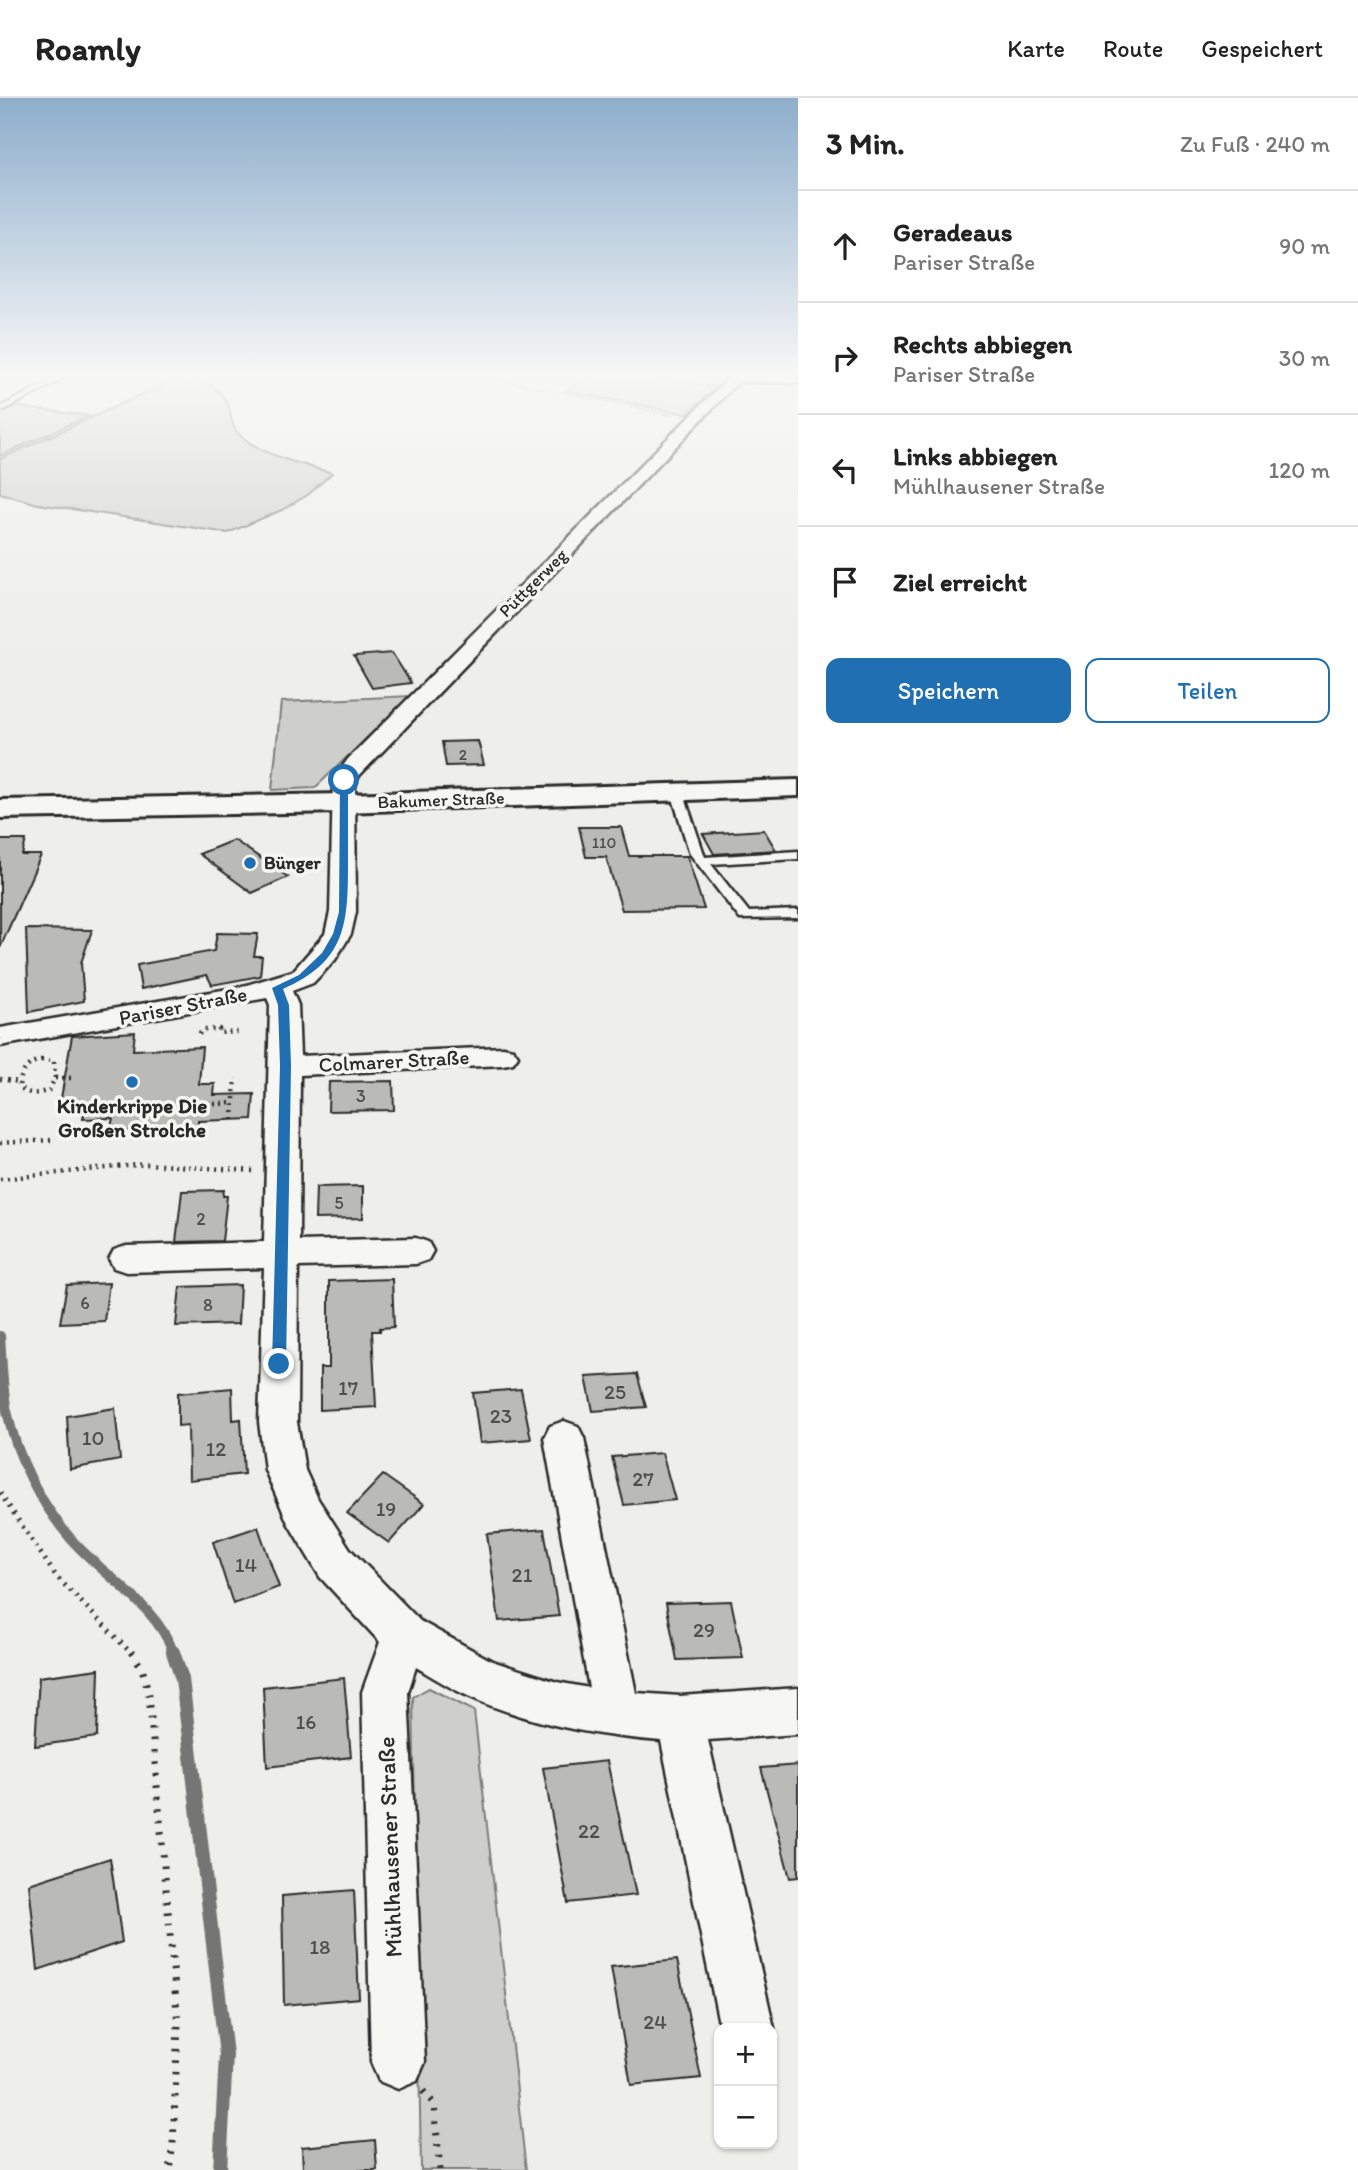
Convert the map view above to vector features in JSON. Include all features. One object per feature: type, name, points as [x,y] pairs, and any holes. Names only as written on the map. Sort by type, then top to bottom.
[{"type":"main road","name":"Bakumer Straße","points":[[0,809],[344,803],[798,788]]},
{"type":"street","name":"Püttgerweg","points":[[344,803],[344,780],[355,764],[646,469]]},
{"type":"street","name":"Pariser Straße","points":[[0,1037],[147,1014],[277,988],[303,977],[325,954],[338,934],[343,912],[344,803]]},
{"type":"street","points":[[277,988],[284,1005],[285,1066],[278,1422],[285,1470],[302,1510],[334,1563],[404,1636],[482,1680],[557,1705],[617,1715],[680,1718],[798,1711]]},
{"type":"street","name":"Colmarer Straße","points":[[285,1066],[503,1056]]},
{"type":"street","points":[[126,1259],[416,1251]]},
{"type":"street","points":[[564,1438],[617,1715]]},
{"type":"street","name":"Mühlhausener Straße","points":[[398,2062],[385,1692],[404,1636]]},
{"type":"street","points":[[680,1718],[746,2023]]},
{"type":"lane","points":[[677,792],[696,854],[745,916],[798,914]]},
{"type":"lane","points":[[702,861],[798,855]]},
{"type":"path","points":[[198,1034],[204,1030],[219,1029],[219,1033],[238,1032]]},
{"type":"path","points":[[47,1059],[54,1061],[55,1078],[49,1090],[38,1095],[22,1090],[19,1082],[31,1062],[47,1059]]},
{"type":"path","points":[[55,1078],[73,1078]]},
{"type":"path","points":[[233,1120],[235,1078]]},
{"type":"path","points":[[0,1079],[19,1082]]},
{"type":"path","points":[[214,1104],[234,1102]]},
{"type":"path","points":[[0,1143],[52,1140]]},
{"type":"path","points":[[0,1179],[146,1164],[283,1170]]},
{"type":"path","points":[[0,1493],[56,1576],[125,1644],[142,1668],[146,1686],[178,2024],[173,2145],[169,2170]]},
{"type":"path","points":[[398,2062],[434,2104],[440,2170]]},
{"type":"shaded area","points":[[0,469],[318,469],[332,473],[309,494],[284,509],[228,533],[38,504],[0,493]]},
{"type":"shaded area","points":[[410,696],[315,788],[272,790],[281,702]]},
{"type":"shaded area","points":[[429,1688],[474,1711],[526,2170],[421,2170],[413,1697]]},
{"type":"building","points":[[392,653],[411,683],[372,688],[354,656]]},
{"type":"building","points":[[478,741],[484,765],[446,766],[442,742]]},
{"type":"building","points":[[579,827],[621,827],[629,856],[687,856],[704,909],[622,910],[606,857],[586,857]]},
{"type":"building","points":[[764,830],[776,850],[714,854],[703,834]]},
{"type":"building","points":[[0,840],[26,840],[22,855],[41,855],[0,948]]},
{"type":"building","name":"Bünger","points":[[234,840],[288,877],[252,893],[199,854]]},
{"type":"building","points":[[26,929],[92,930],[81,963],[84,1001],[29,1012]]},
{"type":"building","points":[[217,933],[258,934],[254,956],[262,956],[260,976],[212,985],[207,975],[141,989],[137,965],[214,951]]},
{"type":"building","name":"Kinderkrippe Die Großen Strolche","points":[[135,1032],[133,1050],[202,1047],[199,1084],[215,1084],[214,1095],[254,1094],[252,1119],[198,1121],[198,1129],[110,1131],[113,1118],[83,1119],[86,1103],[60,1104],[72,1036]]},
{"type":"building","points":[[393,1081],[394,1110],[328,1111],[329,1082]]},
{"type":"building","points":[[363,1186],[363,1218],[315,1219],[316,1187]]},
{"type":"building","points":[[224,1190],[223,1196],[227,1196],[222,1241],[176,1242],[182,1191]]},
{"type":"building","points":[[392,1279],[394,1327],[372,1331],[376,1407],[320,1410],[320,1368],[329,1368],[329,1281]]},
{"type":"building","points":[[109,1283],[104,1321],[60,1323],[67,1285]]},
{"type":"building","points":[[240,1285],[238,1324],[176,1326],[180,1287]]},
{"type":"building","points":[[637,1374],[646,1407],[593,1411],[586,1377]]},
{"type":"building","points":[[232,1388],[233,1420],[241,1419],[244,1474],[189,1480],[188,1425],[178,1426],[178,1393]]},
{"type":"building","points":[[521,1389],[531,1439],[480,1443],[473,1393]]},
{"type":"building","points":[[115,1408],[120,1460],[70,1469],[67,1416]]},
{"type":"building","points":[[662,1453],[675,1500],[624,1505],[612,1457]]},
{"type":"building","points":[[383,1475],[424,1504],[389,1543],[347,1513]]},
{"type":"building","points":[[258,1527],[279,1587],[233,1604],[213,1542]]},
{"type":"building","points":[[544,1529],[559,1616],[499,1621],[487,1534]]},
{"type":"building","points":[[731,1601],[743,1658],[677,1660],[666,1603]]},
{"type":"building","points":[[99,1669],[97,1737],[35,1746],[39,1677]]},
{"type":"building","points":[[344,1678],[351,1757],[267,1767],[263,1687]]},
{"type":"building","points":[[607,1761],[636,1895],[568,1903],[543,1768]]},
{"type":"building","points":[[798,1765],[798,1877],[790,1878],[761,1768]]},
{"type":"building","points":[[110,1858],[122,1942],[38,1970],[29,1884]]},
{"type":"building","points":[[354,1890],[359,1998],[284,2005],[282,1896]]},
{"type":"building","points":[[677,1960],[701,2078],[631,2085],[611,1967]]},
{"type":"building","points":[[375,2140],[377,2170],[303,2170],[302,2147]]},
{"type":"waterway","points":[[0,1336],[7,1411],[11,1429],[31,1479],[49,1510],[71,1539],[143,1606],[166,1637],[174,1654]]},
{"type":"waterway","points":[[173,1652],[182,1679],[226,2055],[220,2170]]},
{"type":"place","name":"Bünger","points":[[250,863]]},
{"type":"place","name":"Kinderkrippe Die Großen Strolche","points":[[132,1082]]},
{"type":"route","points":[[279,1364],[285,1066],[284,1005],[277,988],[303,977],[325,954],[342,923],[344,780]]}]
